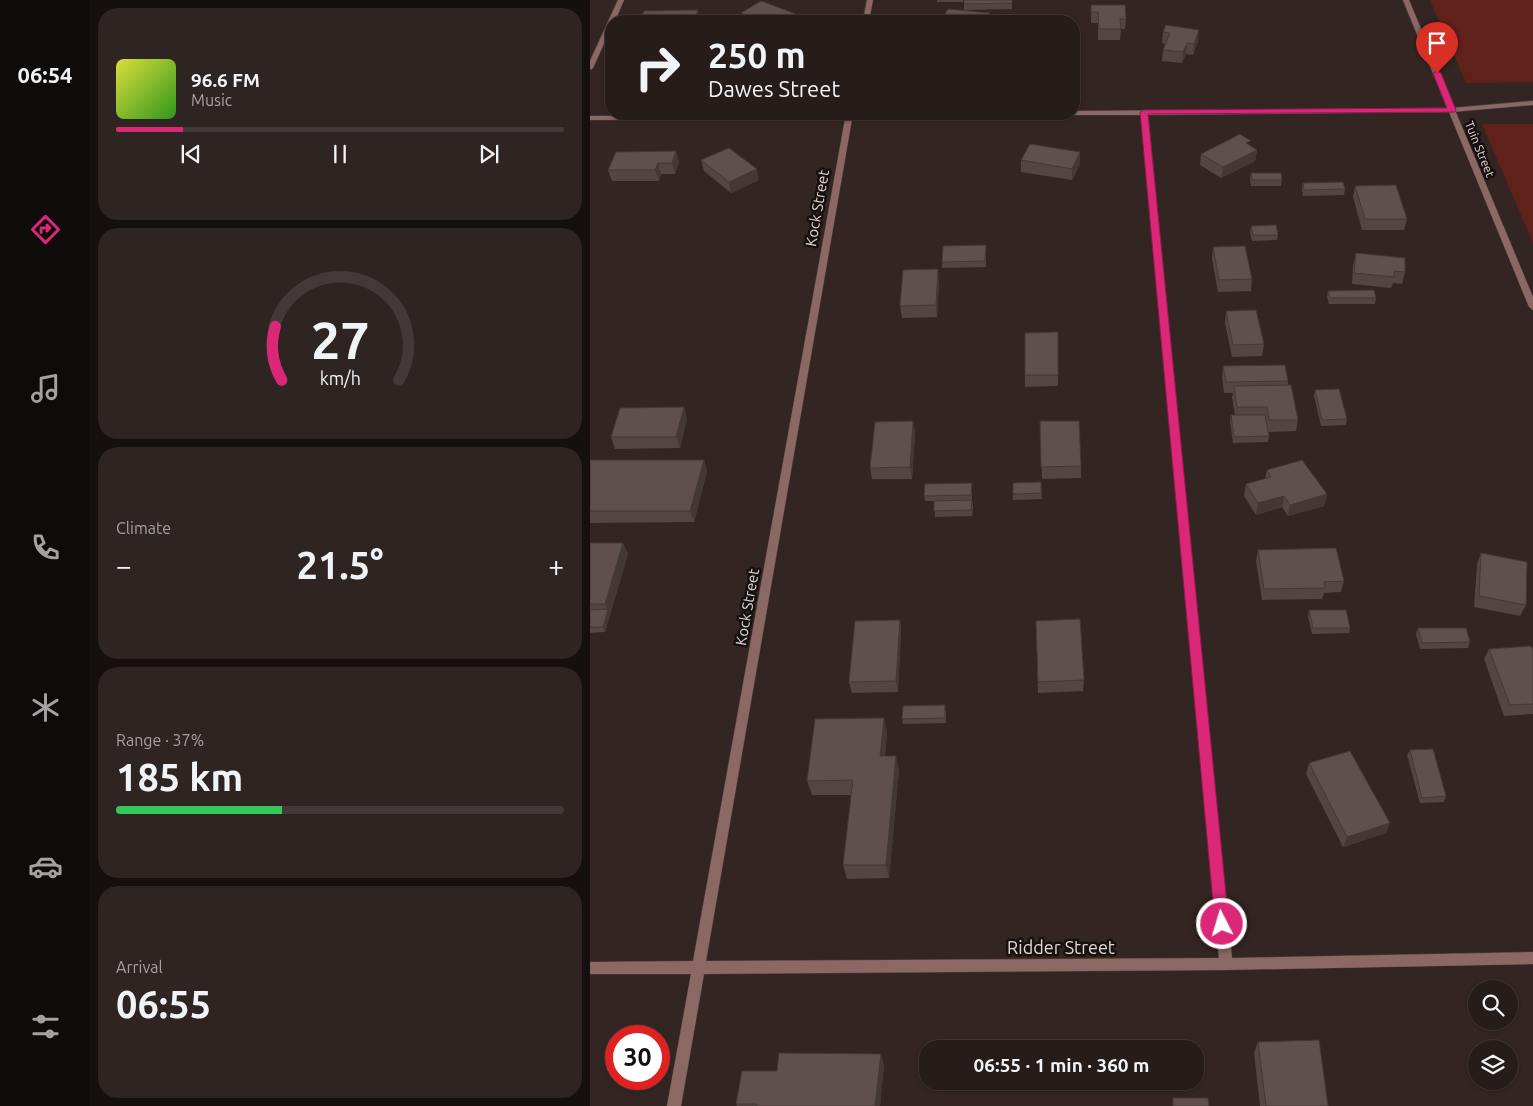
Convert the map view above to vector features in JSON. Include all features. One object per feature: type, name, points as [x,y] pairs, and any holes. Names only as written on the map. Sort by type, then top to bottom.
[{"type":"street","points":[[614,15],[621,0]]},
{"type":"street","points":[[867,15],[870,0]]},
{"type":"street","name":"Tuin Street","points":[[1406,0],[1533,307]]},
{"type":"street","points":[[590,68],[605,35]]},
{"type":"street","points":[[1080,113],[1452,110],[1533,103]]},
{"type":"street","points":[[1144,112],[1226,964]]},
{"type":"street","points":[[590,118],[605,118]]},
{"type":"street","name":"Kock Street","points":[[674,1106],[848,120]]},
{"type":"street","name":"Ridder Street","points":[[590,968],[1226,964],[1533,958]]},
{"type":"shaded area","points":[[1430,0],[1533,0],[1533,82],[1466,83]]},
{"type":"shaded area","points":[[1482,124],[1533,124],[1533,243]]},
{"type":"building","points":[[964,0],[1012,0],[1012,3],[964,4]]},
{"type":"building","points":[[761,1],[796,14],[746,15],[741,13]]},
{"type":"building","points":[[1091,5],[1125,5],[1126,19],[1120,19],[1121,29],[1099,29],[1098,12],[1091,12]]},
{"type":"building","points":[[948,9],[990,13],[989,15],[944,15]]},
{"type":"building","points":[[698,10],[696,15],[642,15],[644,11]]},
{"type":"building","points":[[1166,25],[1199,30],[1194,44],[1187,43],[1183,52],[1163,50],[1170,33],[1163,32]]},
{"type":"building","points":[[1240,134],[1251,141],[1246,143],[1257,150],[1223,167],[1201,154]]},
{"type":"building","points":[[1030,144],[1080,152],[1072,169],[1021,160]]},
{"type":"building","points":[[729,148],[757,169],[729,182],[701,160]]},
{"type":"building","points":[[676,151],[672,163],[658,163],[655,170],[608,170],[616,152]]},
{"type":"building","points":[[1251,173],[1281,173],[1282,180],[1252,180]]},
{"type":"building","points":[[1343,182],[1345,189],[1304,190],[1303,183]]},
{"type":"building","points":[[1396,185],[1407,219],[1365,219],[1355,186]]},
{"type":"building","points":[[1276,225],[1278,235],[1253,235],[1251,226]]},
{"type":"building","points":[[986,245],[985,261],[942,262],[943,246]]},
{"type":"building","points":[[1245,246],[1252,279],[1219,280],[1213,247]]},
{"type":"building","points":[[1356,253],[1405,258],[1405,272],[1394,271],[1394,277],[1354,273]]},
{"type":"building","points":[[938,269],[936,305],[900,306],[903,270]]},
{"type":"building","points":[[1374,290],[1376,298],[1330,298],[1328,291]]},
{"type":"building","points":[[1256,310],[1264,344],[1233,345],[1226,311]]},
{"type":"building","points":[[1058,332],[1058,375],[1025,375],[1025,333]]},
{"type":"building","points":[[1285,365],[1288,381],[1226,382],[1223,366]]},
{"type":"building","points":[[1291,385],[1298,420],[1269,420],[1267,407],[1237,407],[1234,386]]},
{"type":"building","points":[[1339,389],[1347,419],[1322,420],[1315,390]]},
{"type":"building","points":[[684,407],[676,437],[611,437],[620,408]]},
{"type":"building","points":[[1231,415],[1265,415],[1269,436],[1234,437]]},
{"type":"building","points":[[913,421],[910,467],[870,468],[875,422]]},
{"type":"building","points":[[1040,421],[1079,421],[1081,466],[1041,467]]},
{"type":"building","points":[[590,460],[704,460],[690,511],[590,511]]},
{"type":"building","points":[[1302,460],[1327,494],[1290,505],[1284,496],[1258,503],[1246,484],[1271,477],[1267,470]]},
{"type":"building","points":[[1041,482],[1041,493],[1013,494],[1013,483]]},
{"type":"building","points":[[972,483],[971,495],[924,496],[925,484]]},
{"type":"building","points":[[972,500],[971,510],[934,511],[934,501]]},
{"type":"building","points":[[590,543],[623,543],[605,604],[590,604]]},
{"type":"building","points":[[1336,548],[1344,581],[1324,582],[1325,588],[1264,589],[1258,550]]},
{"type":"building","points":[[1481,553],[1527,562],[1526,605],[1479,596]]},
{"type":"building","points":[[608,609],[603,627],[590,627],[590,610]]},
{"type":"building","points":[[1309,610],[1346,610],[1350,628],[1313,628]]},
{"type":"building","points":[[1080,619],[1084,680],[1038,682],[1036,621]]},
{"type":"building","points":[[900,620],[896,681],[849,682],[855,621]]},
{"type":"building","points":[[1418,628],[1466,628],[1470,642],[1422,643]]},
{"type":"building","points":[[1531,646],[1533,650],[1533,704],[1510,705],[1489,649]]},
{"type":"building","points":[[945,705],[945,718],[902,719],[903,706]]},
{"type":"building","points":[[884,718],[880,756],[896,756],[886,865],[843,865],[853,780],[807,781],[815,719]]},
{"type":"building","points":[[1433,749],[1446,796],[1422,798],[1410,750]]},
{"type":"building","points":[[1350,751],[1390,823],[1347,837],[1309,763]]},
{"type":"building","points":[[1319,1040],[1328,1106],[1266,1106],[1258,1042]]},
{"type":"building","points":[[779,1053],[881,1054],[875,1106],[756,1106],[757,1104],[736,1104],[742,1071],[777,1071]]},
{"type":"building","points":[[1173,1098],[1208,1098],[1209,1106],[1173,1106]]},
{"type":"route","points":[[1222,924],[1144,112],[1452,110],[1437,73]]}]
